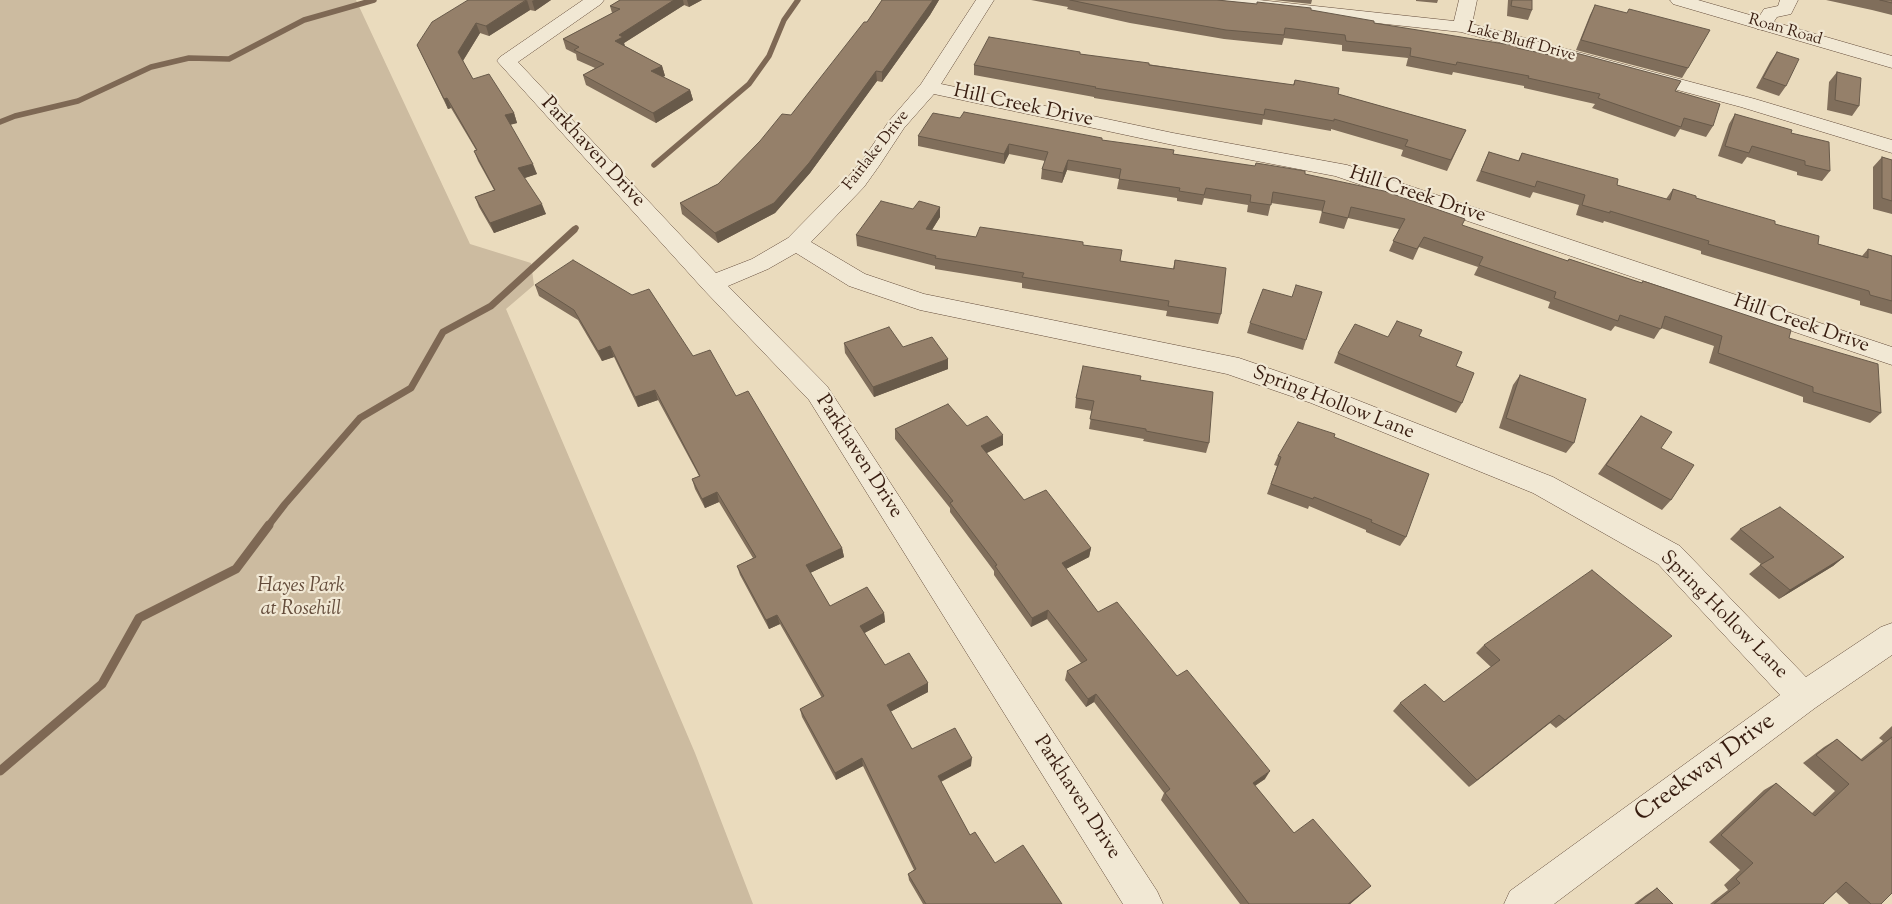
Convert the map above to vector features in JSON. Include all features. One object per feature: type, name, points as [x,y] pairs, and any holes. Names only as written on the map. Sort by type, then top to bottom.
[{"type":"street","name":"Parkhaven Drive","points":[[595,0],[507,61],[712,284],[818,393],[1144,904]]},
{"type":"street","name":"Fairlake Drive","points":[[712,284],[760,264],[796,244],[872,162],[896,125],[929,87],[985,0]]},
{"type":"street","name":"Lake Bluff Drive","points":[[1229,0],[1272,7],[1462,27],[1748,103],[1892,147]]},
{"type":"street","points":[[1462,27],[1468,0]]},
{"type":"street","name":"Roan Road","points":[[1679,0],[1766,13],[1892,62]]},
{"type":"street","name":"Roan Road","points":[[1721,0],[1892,47]]},
{"type":"street","points":[[1766,13],[1785,10],[1789,0]]},
{"type":"street","name":"Hill Creek Drive","points":[[929,87],[1339,170],[1892,356]]},
{"type":"street","name":"Spring Hollow Lane","points":[[796,244],[857,280],[920,302],[1230,365],[1320,396],[1543,485],[1669,554],[1803,697]]},
{"type":"street","name":"Creekway Drive","points":[[1523,904],[1803,697],[1892,637]]},
{"type":"green space","name":"Hayes Park at Rosehill","points":[[0,0],[356,0],[470,244],[531,263],[534,285],[506,309],[695,753],[753,904],[0,904]]},
{"type":"building","points":[[468,0],[526,0],[486,26],[476,23],[458,52],[473,79],[489,74],[514,113],[505,115],[533,164],[518,168],[542,204],[490,223],[475,197],[495,190],[474,151],[477,150],[447,98],[444,99],[417,45],[432,22]]},
{"type":"building","points":[[620,0],[674,0],[619,35],[623,37],[615,41],[662,66],[651,71],[690,90],[653,113],[583,75],[604,64],[574,50],[579,47],[563,39],[620,9],[610,6]]},
{"type":"building","points":[[882,0],[933,0],[882,72],[876,71],[809,163],[774,203],[715,233],[680,203],[718,184],[760,141],[782,114],[791,115],[864,22],[867,22]]},
{"type":"building","points":[[1070,0],[1217,0],[1311,8],[1311,10],[1374,21],[1374,23],[1517,46],[1517,48],[1573,60],[1576,53],[1681,81],[1675,91],[1720,104],[1713,126],[1684,118],[1681,127],[1598,98],[1600,94],[1528,78],[1529,76],[1457,62],[1456,65],[1410,56],[1411,48],[1346,41],[1345,35],[1285,28],[1284,35],[1226,30]]},
{"type":"building","points":[[1512,0],[1532,0],[1532,10],[1511,6]]},
{"type":"building","points":[[1880,0],[1892,0],[1892,3]]},
{"type":"building","points":[[1595,5],[1627,13],[1629,9],[1710,30],[1688,68],[1581,40]]},
{"type":"building","points":[[989,37],[1080,52],[1080,54],[1149,63],[1149,65],[1294,85],[1295,80],[1339,88],[1338,94],[1466,130],[1451,160],[1405,146],[1408,140],[1334,119],[1334,121],[1265,109],[1264,115],[1095,88],[974,65]]},
{"type":"building","points":[[1777,52],[1799,59],[1786,86],[1763,78]]},
{"type":"building","points":[[1837,72],[1861,78],[1859,106],[1835,100]]},
{"type":"building","points":[[964,112],[1102,138],[1102,140],[1174,150],[1173,154],[1255,166],[1256,163],[1305,171],[1305,174],[1384,191],[1465,219],[1462,225],[1568,261],[1569,259],[1642,283],[1643,281],[1791,330],[1789,338],[1878,364],[1881,413],[1813,392],[1813,387],[1718,353],[1722,336],[1665,316],[1661,329],[1620,315],[1618,321],[1554,298],[1556,292],[1479,265],[1483,257],[1424,237],[1417,249],[1393,241],[1405,219],[1351,207],[1348,218],[1322,212],[1325,201],[1273,192],[1271,205],[1250,202],[1251,195],[1206,188],[1204,195],[1179,191],[1180,188],[1119,179],[1121,169],[1068,160],[1063,173],[1042,169],[1048,152],[1009,144],[1004,154],[918,136],[933,113],[960,118]]},
{"type":"building","points":[[1735,114],[1792,130],[1791,133],[1829,142],[1830,171],[1805,165],[1805,161],[1752,146],[1749,153],[1725,146]]},
{"type":"building","points":[[1489,152],[1519,161],[1522,153],[1618,179],[1617,185],[1670,200],[1673,189],[1696,196],[1696,198],[1775,221],[1775,224],[1819,236],[1818,244],[1868,258],[1868,249],[1892,256],[1892,301],[1870,295],[1869,291],[1708,244],[1709,241],[1610,211],[1610,213],[1582,205],[1585,195],[1537,181],[1535,187],[1481,171]]},
{"type":"building","points":[[1882,157],[1892,160],[1892,201],[1882,198]]},
{"type":"building","points":[[881,201],[913,209],[919,201],[940,207],[926,229],[976,237],[980,227],[1083,242],[1083,245],[1122,250],[1120,261],[1174,269],[1175,260],[1226,268],[1221,314],[1168,306],[1169,301],[1022,277],[1024,273],[935,258],[936,256],[856,235]]},
{"type":"building","points":[[573,260],[632,295],[649,289],[693,356],[710,350],[736,396],[748,391],[842,548],[806,565],[830,606],[867,587],[884,613],[860,626],[885,665],[909,653],[928,683],[887,705],[912,749],[955,728],[972,758],[938,776],[970,835],[975,832],[995,863],[1023,845],[1062,904],[926,904],[908,874],[916,869],[862,758],[835,773],[800,709],[824,696],[777,615],[766,620],[737,566],[756,557],[717,492],[702,499],[692,479],[700,476],[655,390],[635,397],[610,346],[598,351],[574,310],[535,285]]},
{"type":"building","points":[[1296,285],[1322,292],[1306,340],[1250,323],[1263,289],[1292,297]]},
{"type":"building","points":[[1397,321],[1422,330],[1419,336],[1462,352],[1456,366],[1474,373],[1462,403],[1338,353],[1355,324],[1388,337]]},
{"type":"building","points":[[889,327],[903,347],[932,337],[948,359],[873,387],[844,343]]},
{"type":"building","points":[[1083,366],[1141,376],[1140,380],[1213,392],[1209,443],[1090,419],[1094,401],[1076,398]]},
{"type":"building","points":[[1520,375],[1586,399],[1574,443],[1506,418]]},
{"type":"building","points":[[948,404],[967,426],[987,416],[1003,435],[981,446],[1024,500],[1046,490],[1091,548],[1062,563],[1098,612],[1117,602],[1177,676],[1187,670],[1270,771],[1253,783],[1294,833],[1313,819],[1371,886],[1348,904],[1249,904],[1165,793],[1170,789],[1096,694],[1088,699],[1067,671],[1087,660],[1048,610],[1032,618],[995,566],[997,565],[950,503],[953,501],[895,429]]},
{"type":"building","points":[[1641,416],[1672,432],[1661,448],[1694,465],[1671,500],[1606,465]]},
{"type":"building","points":[[1298,422],[1335,434],[1334,437],[1429,474],[1406,537],[1371,522],[1372,520],[1314,497],[1313,499],[1271,484],[1281,457],[1278,456]]},
{"type":"building","points":[[1780,507],[1844,557],[1790,590],[1760,565],[1774,557],[1740,529]]},
{"type":"building","points":[[1592,570],[1672,636],[1565,720],[1559,715],[1477,780],[1400,703],[1425,684],[1444,702],[1500,660],[1484,645]]},
{"type":"building","points":[[1892,737],[1892,893],[1881,904],[1871,904],[1846,882],[1823,904],[1714,904],[1740,883],[1736,879],[1753,863],[1721,835],[1776,783],[1815,816],[1849,784],[1816,755],[1837,739],[1862,761]]},
{"type":"building","points":[[1657,888],[1673,904],[1637,904]]},
{"type":"waterway","points":[[0,122],[15,116],[78,101],[151,67],[189,58],[229,59],[304,20],[374,0]]},
{"type":"waterway","points":[[654,165],[749,84],[769,56],[784,20],[798,0]]},
{"type":"waterway","points":[[268,526],[360,418],[411,388],[443,332],[491,306],[574,230]]},
{"type":"waterway","points":[[0,771],[102,684],[139,618],[236,569],[269,525]]}]
